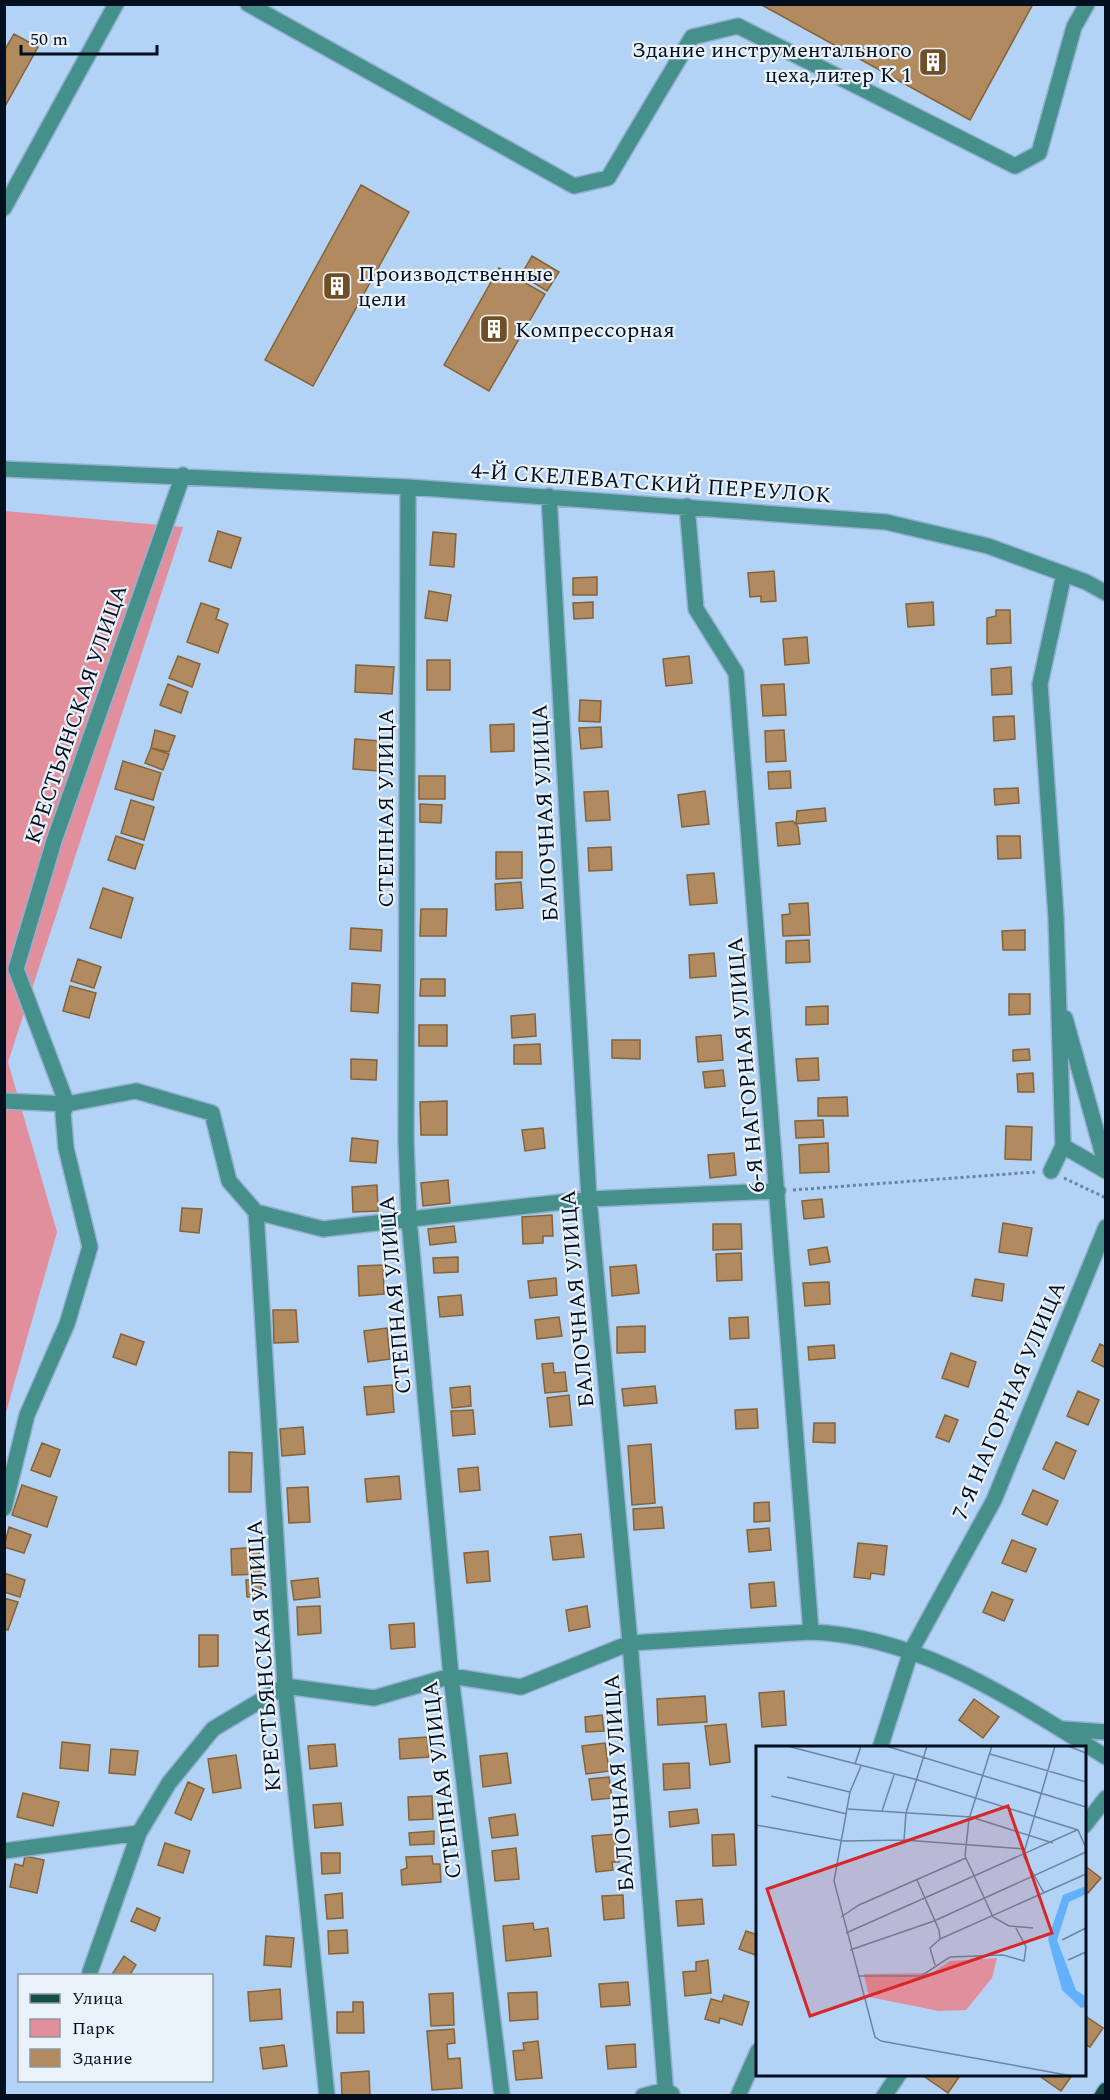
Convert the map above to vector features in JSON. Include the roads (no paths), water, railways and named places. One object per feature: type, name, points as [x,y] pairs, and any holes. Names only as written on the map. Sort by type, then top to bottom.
[{"type":"main road","points":[[1102,2096],[1106,2090]]},
{"type":"street","points":[[4,207],[116,4]]},
{"type":"street","points":[[248,4],[574,186],[608,178],[692,37],[738,26],[1015,166],[1039,153],[1074,27],[1087,4]]},
{"type":"street","name":"4-Й СКЕЛЕВАТСКИЙ ПЕРЕУЛОК","points":[[4,469],[183,475],[408,487],[886,522],[988,546],[1064,574],[1106,593]]},
{"type":"street","name":"КРЕСТЬЯНСКАЯ УЛИЦА","points":[[68,1104],[16,969],[54,841],[183,475]]},
{"type":"street","name":"СТЕПНАЯ УЛИЦА","points":[[408,487],[406,1141],[409,1219],[451,1676],[502,2096]]},
{"type":"street","name":"БАЛОЧНАЯ УЛИЦА","points":[[549,496],[589,1199],[630,1643],[668,2094]]},
{"type":"street","name":"6-Я НАГОРНАЯ УЛИЦА","points":[[687,506],[696,609],[736,673],[811,1632]]},
{"type":"street","points":[[1051,1171],[1063,1146],[1058,995],[1040,684],[1064,574]]},
{"type":"street","points":[[1058,995],[1103,1142],[1106,1166]]},
{"type":"street","points":[[4,1101],[68,1104],[136,1090],[212,1113],[229,1181],[256,1212],[323,1229],[589,1199],[778,1191]]},
{"type":"street","points":[[4,1508],[27,1415],[67,1324],[90,1247],[66,1148],[63,1113],[68,1104]]},
{"type":"street","points":[[1063,1146],[1106,1171]]},
{"type":"street","name":"КРЕСТЬЯНСКАЯ УЛИЦА","points":[[256,1212],[285,1686],[327,2096]]},
{"type":"street","name":"7-Я НАГОРНАЯ УЛИЦА","points":[[911,1651],[994,1500],[1106,1227]]},
{"type":"street","points":[[90,1972],[139,1833],[169,1784],[213,1729],[285,1686],[375,1698],[451,1676],[521,1688],[630,1643],[811,1632],[836,1633],[911,1651],[980,1681],[1106,1757]]},
{"type":"street","points":[[881,1746],[911,1651]]},
{"type":"street","points":[[1060,1729],[1106,1732]]},
{"type":"street","points":[[1086,1823],[1106,1798]]},
{"type":"street","points":[[4,1851],[139,1833]]},
{"type":"street","points":[[738,2096],[756,2056]]},
{"type":"street","points":[[884,2096],[898,2076]]},
{"type":"street","points":[[643,2096],[668,2094]]},
{"type":"place","name":"Здание инструментального цеха,литер К 1","points":[[933,62]]},
{"type":"place","name":"Производственные цели","points":[[337,286]]},
{"type":"place","name":"Компрессорная","points":[[494,329]]}]
